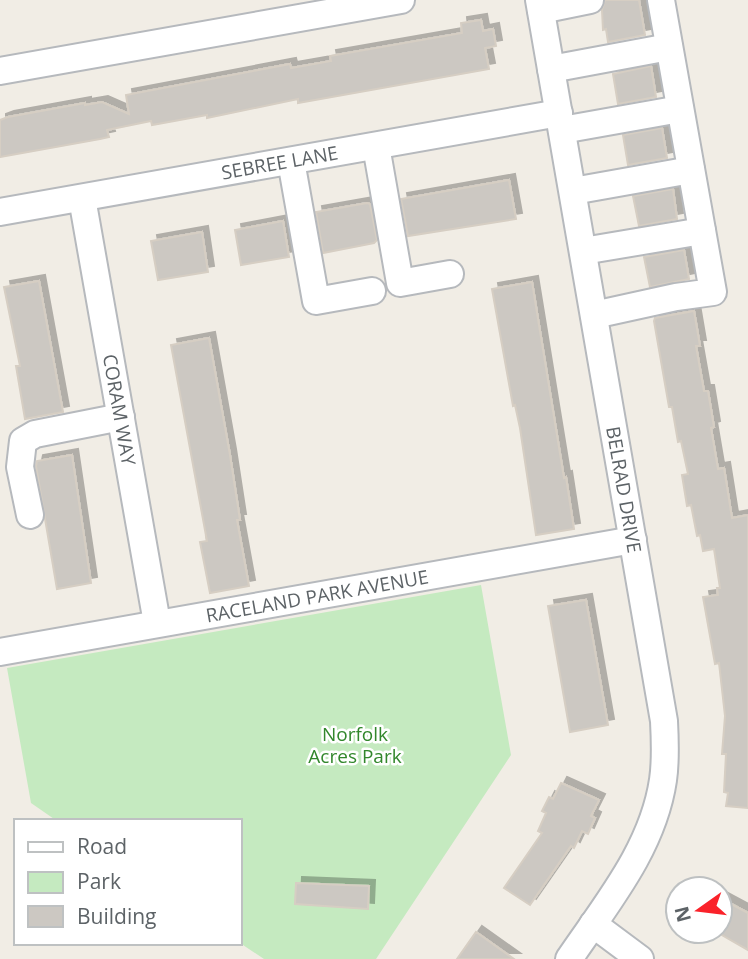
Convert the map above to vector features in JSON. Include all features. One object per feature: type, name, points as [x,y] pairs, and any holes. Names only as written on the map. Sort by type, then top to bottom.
[{"type":"street","points":[[0,71],[401,0]]},
{"type":"street","points":[[540,5],[590,0]]},
{"type":"street","points":[[594,315],[676,297],[713,292],[661,0]]},
{"type":"street","name":"BELRAD DRIVE","points":[[540,5],[664,720],[666,759],[658,805],[637,858],[569,959]]},
{"type":"street","points":[[551,69],[669,47]]},
{"type":"street","name":"SEBREE LANE","points":[[0,212],[376,146],[680,109]]},
{"type":"street","points":[[376,146],[400,283],[450,274]]},
{"type":"street","points":[[291,161],[316,301],[372,291]]},
{"type":"street","points":[[573,191],[691,170]]},
{"type":"street","name":"CORAM WAY","points":[[82,198],[157,623]]},
{"type":"street","points":[[583,251],[702,231]]},
{"type":"street","points":[[30,515],[20,467],[23,441],[35,434],[121,417]]},
{"type":"street","name":"RACELAND PARK AVENUE","points":[[0,652],[633,540]]},
{"type":"street","points":[[593,925],[640,959]]},
{"type":"green space","name":"Norfolk Acres Park","points":[[481,585],[511,755],[376,959],[264,959],[242,944],[242,819],[54,819],[31,803],[7,668]]},
{"type":"building","points":[[605,0],[639,0],[645,35],[608,42],[606,29],[603,30],[602,10]]},
{"type":"building","points":[[481,20],[483,31],[493,29],[496,46],[485,48],[489,69],[298,103],[298,99],[207,118],[207,115],[152,125],[151,121],[107,130],[109,137],[0,157],[0,120],[8,117],[102,102],[129,114],[126,95],[290,64],[291,68],[331,61],[330,56],[462,33],[461,23]]},
{"type":"building","points":[[651,66],[656,97],[618,104],[613,74]]},
{"type":"building","points":[[662,128],[667,158],[628,165],[623,135]]},
{"type":"building","points":[[509,180],[516,219],[408,236],[401,199]]},
{"type":"building","points":[[673,189],[677,219],[639,226],[633,196]]},
{"type":"building","points":[[370,204],[377,240],[374,243],[323,253],[316,212]]},
{"type":"building","points":[[283,221],[289,257],[241,265],[235,230]]},
{"type":"building","points":[[202,232],[208,272],[158,280],[151,241]]},
{"type":"building","points":[[684,250],[689,279],[650,287],[644,257]]},
{"type":"building","points":[[39,281],[63,412],[25,419],[16,366],[20,366],[4,287]]},
{"type":"building","points":[[532,282],[574,529],[536,535],[520,428],[515,405],[513,406],[492,289]]},
{"type":"building","points":[[694,311],[700,346],[696,346],[704,391],[708,391],[718,469],[724,468],[732,518],[748,515],[748,808],[726,806],[726,754],[722,754],[725,716],[719,663],[715,664],[703,597],[718,595],[717,588],[720,588],[714,549],[703,551],[691,505],[687,506],[682,475],[688,474],[681,441],[678,442],[672,407],[669,407],[654,321],[655,318]]},
{"type":"building","points":[[209,338],[230,455],[240,520],[237,520],[249,586],[210,593],[200,542],[207,541],[171,345]]},
{"type":"building","points":[[72,455],[91,583],[57,589],[36,466],[37,461]]},
{"type":"building","points":[[586,600],[608,725],[570,732],[548,606]]},
{"type":"building","points":[[561,783],[599,800],[591,816],[595,818],[588,834],[582,831],[574,848],[571,846],[530,905],[504,888],[542,833],[538,831],[546,813],[542,811],[549,797],[553,799]]},
{"type":"building","points":[[296,883],[369,886],[368,909],[295,904]]},
{"type":"building","points":[[734,906],[748,913],[748,950],[734,942]]},
{"type":"building","points":[[476,932],[514,959],[457,959]]}]
